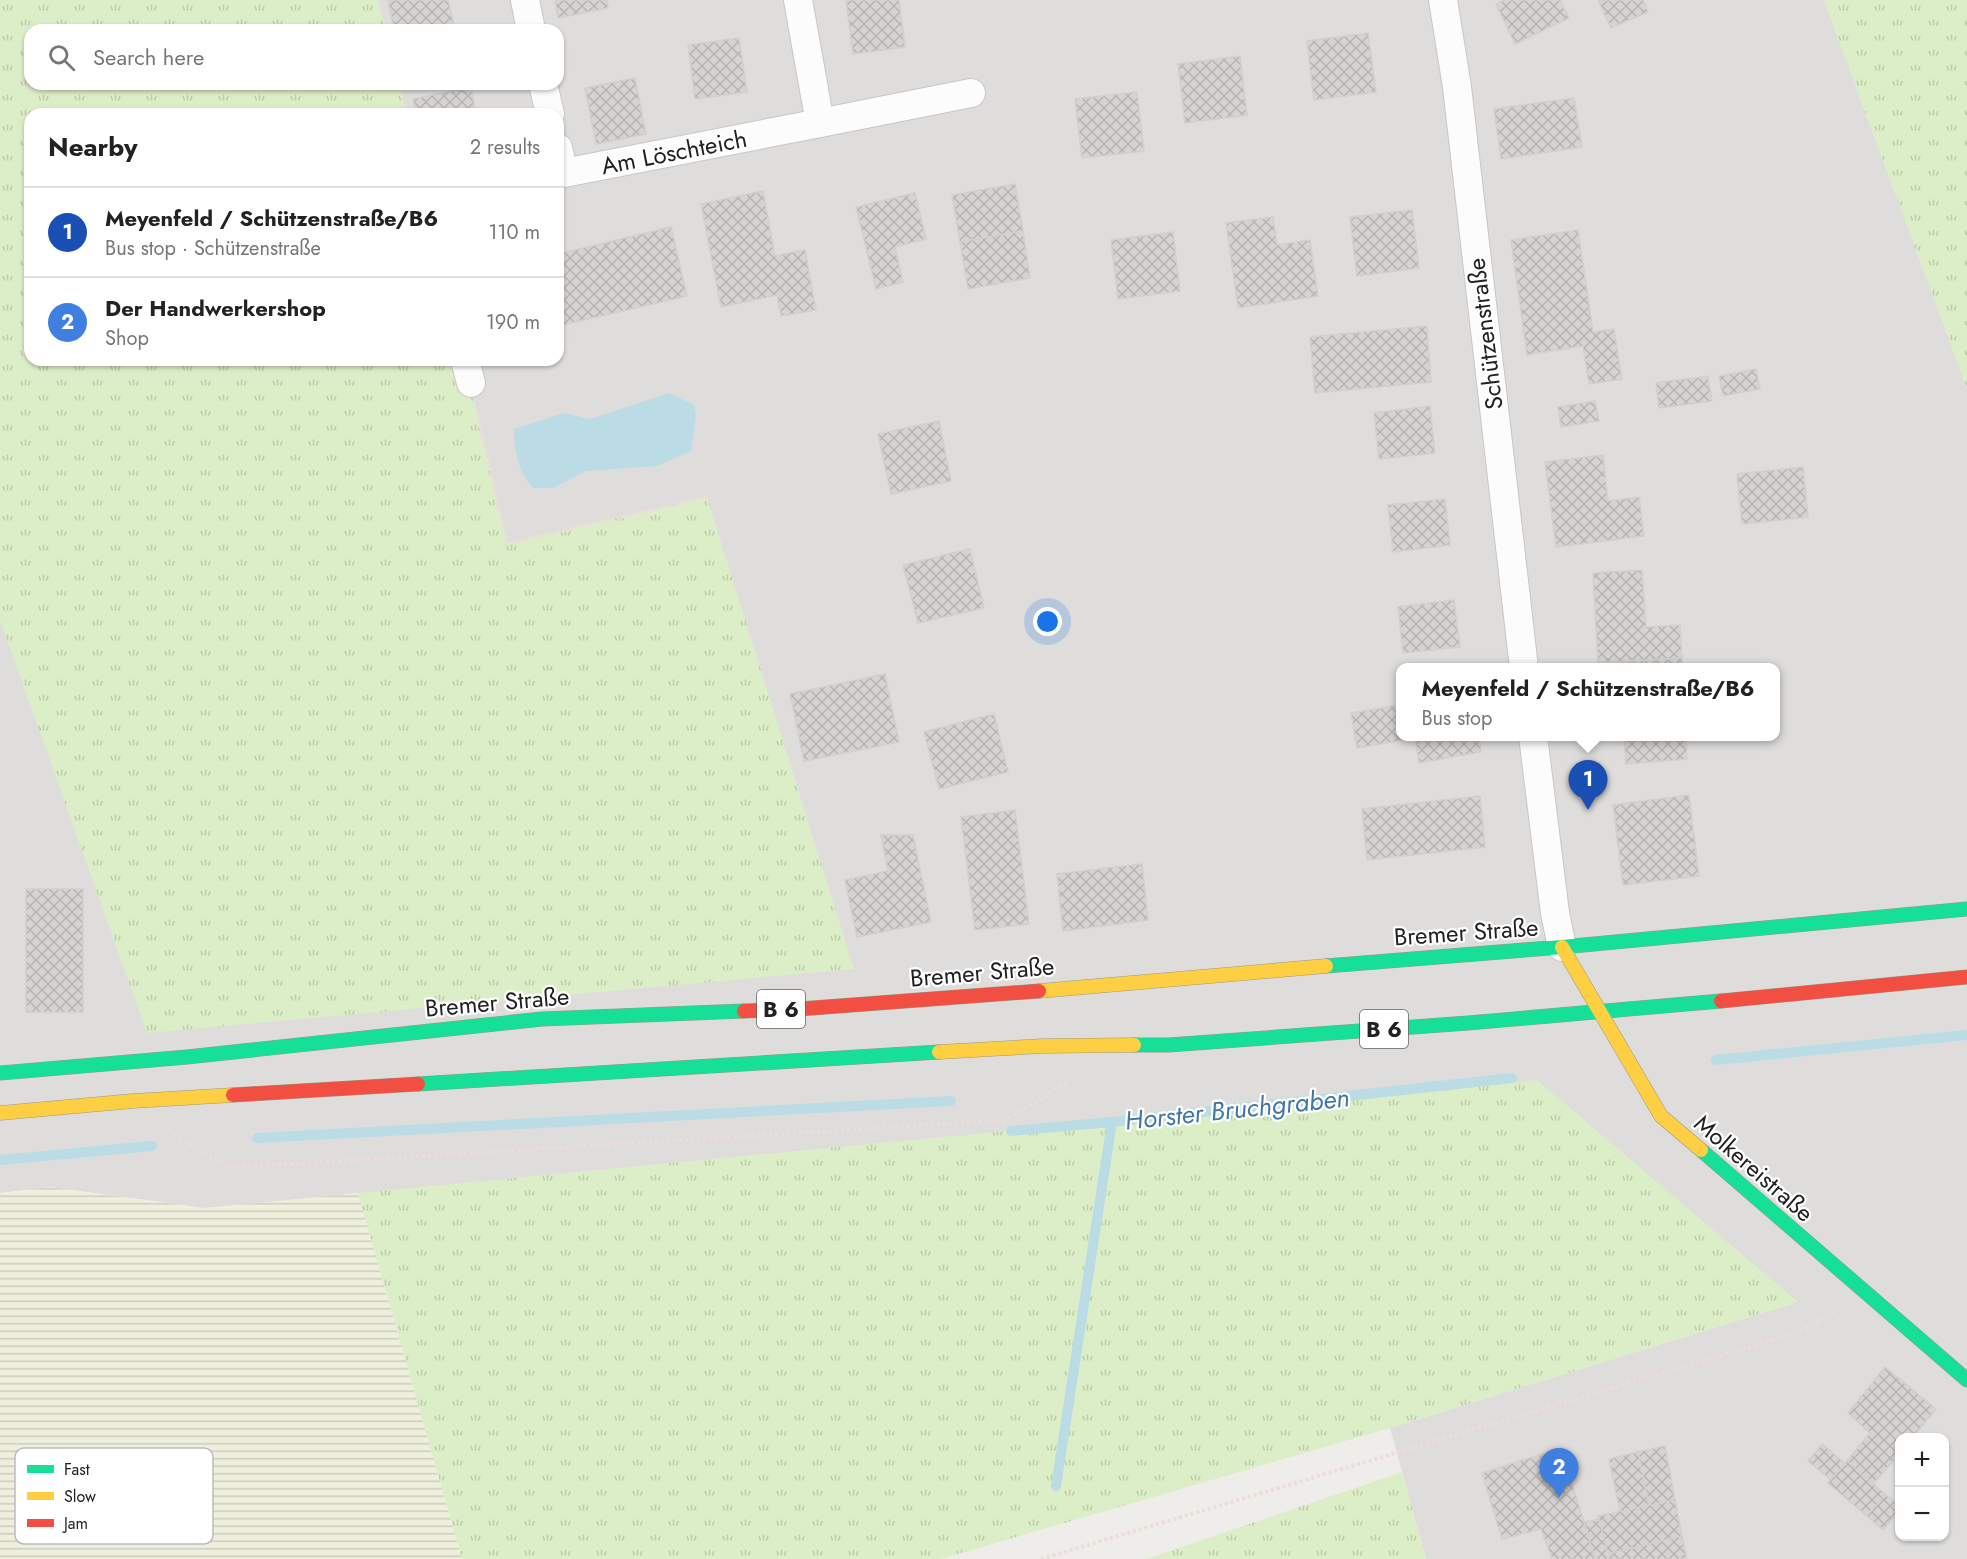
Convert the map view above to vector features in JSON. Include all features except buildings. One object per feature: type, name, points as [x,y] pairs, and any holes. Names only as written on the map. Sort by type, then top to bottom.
[{"type":"main road","name":"Bremer Straße","points":[[0,1073],[187,1057],[543,1019],[799,1009],[956,998],[1562,947],[1967,909]]},
{"type":"main road","name":"Molkereistraße","points":[[1562,947],[1661,1116],[1967,1380]]},
{"type":"main road","name":"B 6","points":[[0,1113],[133,1101],[1033,1047],[1169,1045],[1598,1011],[1967,977]]},
{"type":"street","points":[[525,0],[530,24]]},
{"type":"street","points":[[798,0],[820,123]]},
{"type":"street","name":"Schützenstraße","points":[[1443,0],[1457,87],[1523,663]]},
{"type":"street","points":[[544,90],[549,108]]},
{"type":"street","name":"Am Löschteich","points":[[564,164],[784,130],[971,93]]},
{"type":"street","points":[[1534,741],[1555,913],[1562,947]]},
{"type":"path","points":[[468,372],[507,543],[707,497]]},
{"type":"path","points":[[171,1134],[230,1168],[1006,1120],[1068,1082]]},
{"type":"path","points":[[1041,1559],[1792,1334],[1830,1316],[1858,1287]]},
{"type":"shaded area","points":[[0,0],[1824,0],[1967,388],[1967,1559],[1426,1559],[1390,1428],[1798,1302],[204,1208],[50,1187],[0,1193]]},
{"type":"green space","points":[[0,0],[378,0],[384,24],[24,24],[24,90],[401,90],[405,108],[24,108],[24,366],[466,366],[507,543],[707,497],[854,969],[147,1033],[0,620]]},
{"type":"green space","points":[[1824,0],[1967,0],[1967,388],[1840,44]]},
{"type":"green space","points":[[1537,1080],[1798,1302],[1390,1428],[941,1559],[462,1559],[358,1193]]},
{"type":"green space","points":[[50,1187],[204,1208],[358,1193],[462,1559],[0,1559],[0,1193]]},
{"type":"green space","points":[[1402,1472],[1426,1559],[1146,1559]]},
{"type":"water","points":[[669,393],[694,405],[696,416],[691,451],[657,466],[586,471],[553,488],[533,488],[520,467],[514,429],[564,413],[590,419]]},
{"type":"waterway","name":"Horster Bruchgraben","points":[[1716,1060],[1967,1035]]},
{"type":"waterway","name":"Horster Bruchgraben","points":[[1056,1486],[1112,1122],[1512,1078]]},
{"type":"waterway","points":[[257,1138],[951,1101]]},
{"type":"waterway","points":[[1011,1131],[1112,1122]]},
{"type":"waterway","points":[[0,1160],[152,1146]]},
{"type":"traffic: fast","points":[[1326,966],[1562,947],[1967,909]]},
{"type":"traffic: fast","points":[[1134,1045],[1169,1045],[1468,1023],[1721,1001]]},
{"type":"traffic: fast","points":[[0,1073],[187,1057],[542,1019],[744,1011]]},
{"type":"traffic: fast","points":[[418,1084],[939,1052]]},
{"type":"traffic: fast","points":[[1701,1150],[1967,1380]]},
{"type":"traffic: slow","points":[[1562,947],[1661,1116],[1701,1150]]},
{"type":"traffic: slow","points":[[1039,991],[1326,966]]},
{"type":"traffic: slow","points":[[939,1052],[1044,1046],[1134,1045]]},
{"type":"traffic: slow","points":[[0,1113],[233,1095]]},
{"type":"traffic: jam","points":[[1721,1001],[1967,977]]},
{"type":"traffic: jam","points":[[744,1011],[1039,991]]},
{"type":"traffic: jam","points":[[233,1095],[418,1084]]},
{"type":"place","name":"Meyenfeld / Schützenstraße/B6","points":[[1588,810]]},
{"type":"place","name":"Der Handwerkershop","points":[[1559,1498]]}]
